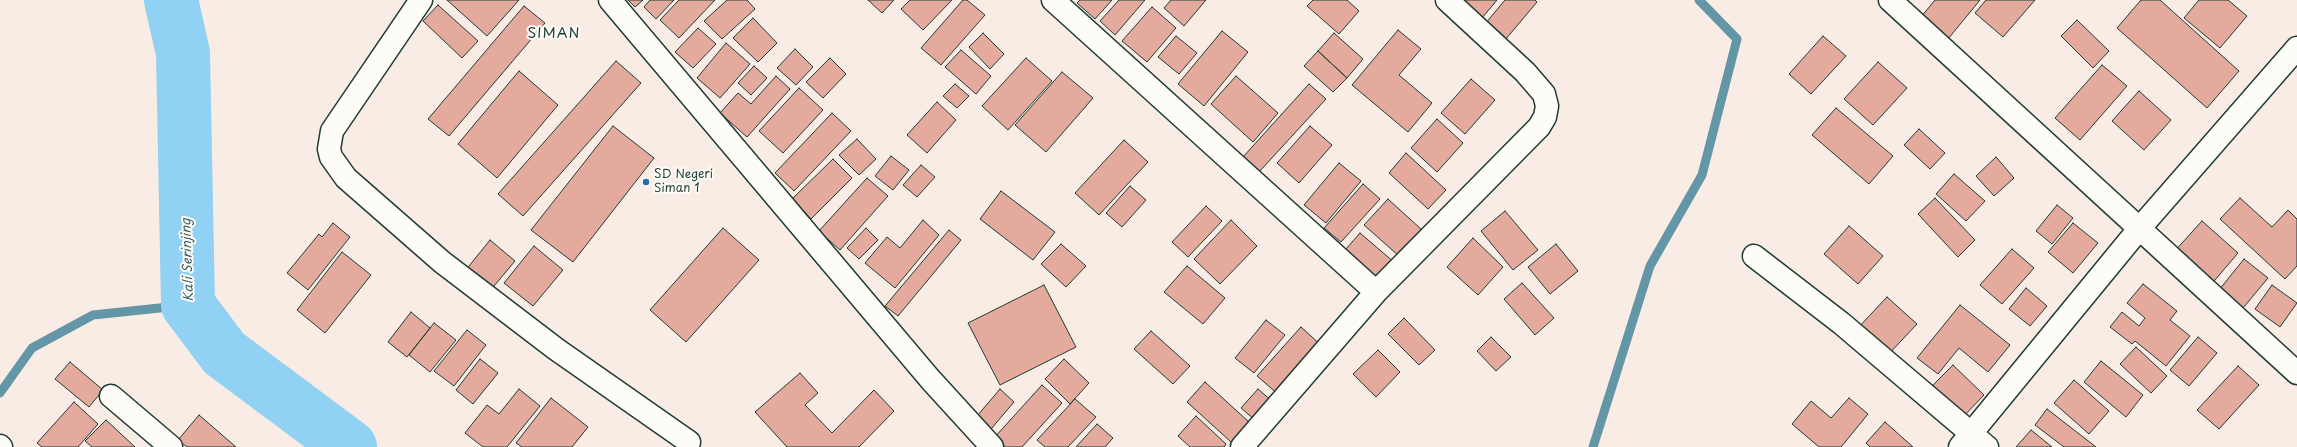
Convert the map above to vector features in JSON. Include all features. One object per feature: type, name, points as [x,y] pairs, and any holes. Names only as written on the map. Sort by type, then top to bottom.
[{"type":"street","points":[[421,0],[332,131],[329,149],[331,157],[346,178],[442,262],[556,349],[689,442]]},
{"type":"street","points":[[610,0],[930,379],[992,447]]},
{"type":"street","points":[[1053,0],[1376,292]]},
{"type":"street","points":[[1242,447],[1376,292],[1539,127],[1545,117],[1547,106],[1544,94],[1525,72],[1446,0]]},
{"type":"street","points":[[1890,0],[2139,230],[2297,373]]},
{"type":"street","points":[[1754,256],[1841,323],[1973,443],[2139,230],[2297,48]]},
{"type":"street","points":[[111,396],[171,447]]},
{"type":"building","points":[[447,0],[519,0],[487,36]]},
{"type":"building","points":[[628,0],[643,0],[635,7]]},
{"type":"building","points":[[650,0],[674,0],[656,19],[644,7]]},
{"type":"building","points":[[679,0],[715,0],[679,38],[660,20]]},
{"type":"building","points":[[727,0],[747,0],[755,9],[722,39],[704,21]]},
{"type":"building","points":[[868,0],[894,0],[882,13]]},
{"type":"building","points":[[910,0],[952,0],[923,30],[901,9]]},
{"type":"building","points":[[963,0],[967,0],[985,15],[941,65],[921,48]]},
{"type":"building","points":[[1080,0],[1112,0],[1095,19],[1077,3]]},
{"type":"building","points":[[1119,0],[1145,0],[1115,35],[1100,21]]},
{"type":"building","points":[[1171,0],[1206,0],[1184,26],[1164,8]]},
{"type":"building","points":[[1313,0],[1347,0],[1359,11],[1339,34],[1307,6]]},
{"type":"building","points":[[1460,0],[1497,0],[1482,18]]},
{"type":"building","points":[[1505,0],[1535,0],[1537,2],[1505,40],[1485,24]]},
{"type":"building","points":[[1935,0],[1980,0],[1948,39],[1921,17]]},
{"type":"building","points":[[1986,0],[2035,0],[2003,37],[1975,13]]},
{"type":"building","points":[[2141,0],[2160,0],[2239,71],[2207,108],[2117,28]]},
{"type":"building","points":[[2199,0],[2228,0],[2247,16],[2220,48],[2184,18]]},
{"type":"building","points":[[438,5],[478,41],[462,58],[423,21]]},
{"type":"building","points":[[524,6],[545,23],[449,136],[428,119]]},
{"type":"building","points":[[1152,7],[1176,28],[1147,62],[1122,41]]},
{"type":"building","points":[[753,18],[777,43],[758,62],[733,38]]},
{"type":"building","points":[[2077,20],[2109,51],[2093,68],[2061,36]]},
{"type":"building","points":[[698,28],[716,44],[693,68],[675,52]]},
{"type":"building","points":[[1398,30],[1421,49],[1399,75],[1432,103],[1408,132],[1352,85]]},
{"type":"building","points":[[1222,31],[1248,52],[1204,106],[1178,84]]},
{"type":"building","points":[[983,33],[1004,54],[990,69],[969,47]]},
{"type":"building","points":[[1334,33],[1363,59],[1347,78],[1318,51]]},
{"type":"building","points":[[1176,36],[1197,53],[1179,74],[1158,57]]},
{"type":"building","points":[[1823,36],[1846,56],[1811,94],[1789,74]]},
{"type":"building","points":[[726,43],[750,64],[720,98],[697,78]]},
{"type":"building","points":[[795,49],[813,67],[796,85],[777,68]]},
{"type":"building","points":[[961,50],[991,76],[976,94],[945,67]]},
{"type":"building","points":[[1318,51],[1347,78],[1333,92],[1304,66]]},
{"type":"building","points":[[830,58],[846,74],[823,98],[806,82]]},
{"type":"building","points":[[1026,58],[1052,81],[1008,130],[982,106]]},
{"type":"building","points":[[616,61],[641,83],[523,216],[498,194]]},
{"type":"building","points":[[1878,62],[1907,88],[1873,125],[1844,99]]},
{"type":"building","points":[[2102,65],[2127,86],[2080,140],[2055,118]]},
{"type":"building","points":[[754,66],[767,78],[751,95],[738,83]]},
{"type":"building","points":[[519,71],[558,105],[497,178],[458,144]]},
{"type":"building","points":[[1062,72],[1093,98],[1046,152],[1015,125]]},
{"type":"building","points":[[776,76],[790,89],[747,137],[720,113],[738,93],[751,104]]},
{"type":"building","points":[[1236,76],[1278,113],[1253,142],[1211,104]]},
{"type":"building","points":[[1471,79],[1495,100],[1465,134],[1441,113]]},
{"type":"building","points":[[955,84],[969,96],[957,108],[943,96]]},
{"type":"building","points":[[1309,84],[1326,99],[1259,172],[1243,157]]},
{"type":"building","points":[[799,88],[823,110],[783,153],[759,131]]},
{"type":"building","points":[[2139,91],[2171,120],[2144,150],[2112,121]]},
{"type":"building","points":[[937,102],[956,120],[927,153],[907,135]]},
{"type":"building","points":[[1836,108],[1893,156],[1869,184],[1812,135]]},
{"type":"building","points":[[832,113],[851,131],[794,191],[775,173]]},
{"type":"building","points":[[1437,119],[1463,143],[1437,172],[1411,148]]},
{"type":"building","points":[[613,126],[654,158],[573,262],[531,230]]},
{"type":"building","points":[[1310,126],[1332,145],[1299,183],[1277,163]]},
{"type":"building","points":[[1919,129],[1945,153],[1930,169],[1904,145]]},
{"type":"building","points":[[857,139],[876,159],[859,175],[839,155]]},
{"type":"building","points":[[1124,140],[1148,162],[1099,215],[1075,193]]},
{"type":"building","points":[[1406,153],[1446,190],[1428,209],[1389,173]]},
{"type":"building","points":[[891,156],[909,170],[893,190],[875,176]]},
{"type":"building","points":[[1996,157],[2014,178],[1994,196],[1976,176]]},
{"type":"building","points":[[833,159],[852,178],[811,219],[792,199]]},
{"type":"building","points":[[1339,163],[1361,181],[1326,223],[1304,205]]},
{"type":"building","points":[[921,165],[935,177],[917,197],[903,185]]},
{"type":"building","points":[[1954,174],[1985,201],[1966,221],[1936,194]]},
{"type":"building","points":[[867,178],[888,196],[840,250],[819,231]]},
{"type":"building","points":[[1363,184],[1380,199],[1341,242],[1324,228]]},
{"type":"building","points":[[1130,186],[1146,200],[1122,227],[1106,213]]},
{"type":"building","points":[[1001,191],[1055,232],[1033,260],[980,219]]},
{"type":"building","points":[[1935,198],[1975,240],[1958,257],[1918,214]]},
{"type":"building","points":[[2240,198],[2272,227],[2288,210],[2297,219],[2297,266],[2285,279],[2220,219]]},
{"type":"building","points":[[1388,199],[1422,230],[1399,256],[1364,225]]},
{"type":"building","points":[[2057,205],[2073,218],[2052,244],[2036,231]]},
{"type":"building","points":[[1206,206],[1222,221],[1188,257],[1172,242]]},
{"type":"building","points":[[1505,211],[1538,250],[1513,270],[1481,231]]},
{"type":"building","points":[[923,220],[939,235],[895,288],[865,263],[887,237],[900,248]]},
{"type":"building","points":[[1231,220],[1257,246],[1220,284],[1194,259]]},
{"type":"building","points":[[2202,221],[2238,253],[2209,287],[2172,254]]},
{"type":"building","points":[[333,223],[350,237],[308,290],[287,273],[319,234],[322,237]]},
{"type":"building","points":[[2073,223],[2098,243],[2073,273],[2048,252]]},
{"type":"building","points":[[1849,226],[1883,256],[1858,284],[1824,254]]},
{"type":"building","points":[[723,228],[759,260],[686,342],[650,310]]},
{"type":"building","points":[[866,228],[878,240],[859,259],[847,248]]},
{"type":"building","points":[[949,230],[961,240],[898,316],[885,306]]},
{"type":"building","points":[[1360,233],[1395,263],[1375,286],[1339,257]]},
{"type":"building","points":[[1473,238],[1503,267],[1478,295],[1447,267]]},
{"type":"building","points":[[490,240],[515,261],[489,292],[465,271]]},
{"type":"building","points":[[1061,244],[1086,266],[1066,287],[1041,264]]},
{"type":"building","points":[[1556,244],[1578,271],[1550,294],[1528,267]]},
{"type":"building","points":[[534,246],[563,270],[533,306],[504,283]]},
{"type":"building","points":[[2012,249],[2034,268],[2002,304],[1980,285]]},
{"type":"building","points":[[342,252],[371,275],[325,333],[297,310]]},
{"type":"building","points":[[2244,259],[2268,278],[2238,314],[2215,295]]},
{"type":"building","points":[[1187,266],[1225,298],[1203,324],[1164,292]]},
{"type":"building","points":[[1522,283],[1554,318],[1535,335],[1504,299]]},
{"type":"building","points":[[2143,284],[2177,311],[2170,320],[2190,336],[2166,366],[2135,341],[2132,344],[2110,327],[2122,312],[2139,326],[2145,318],[2127,303]]},
{"type":"building","points":[[1044,285],[1076,347],[1000,385],[968,323]]},
{"type":"building","points":[[2272,285],[2297,303],[2280,327],[2255,309]]},
{"type":"building","points":[[2026,288],[2047,306],[2030,326],[2009,309]]},
{"type":"building","points":[[1887,297],[1917,324],[1886,357],[1856,330]]},
{"type":"building","points":[[1960,305],[2010,345],[1988,372],[1959,348],[1938,374],[1917,358]]},
{"type":"building","points":[[411,312],[430,328],[407,357],[388,342]]},
{"type":"building","points":[[1404,318],[1435,350],[1419,365],[1388,334]]},
{"type":"building","points":[[1266,320],[1285,335],[1254,373],[1235,358]]},
{"type":"building","points":[[434,323],[456,340],[430,372],[409,355]]},
{"type":"building","points":[[1301,327],[1322,346],[1279,395],[1257,376]]},
{"type":"building","points":[[467,330],[486,345],[454,386],[434,371]]},
{"type":"building","points":[[1151,331],[1190,366],[1173,384],[1134,349]]},
{"type":"building","points":[[1491,337],[1511,357],[1496,371],[1477,351]]},
{"type":"building","points":[[2198,337],[2217,353],[2189,386],[2170,370]]},
{"type":"building","points":[[2136,347],[2167,376],[2151,393],[2120,364]]},
{"type":"building","points":[[1378,350],[1400,372],[1376,397],[1353,374]]},
{"type":"building","points":[[480,359],[498,373],[473,404],[456,390]]},
{"type":"building","points":[[1064,359],[1089,383],[1070,404],[1045,379]]},
{"type":"building","points":[[2101,361],[2143,395],[2126,417],[2084,382]]},
{"type":"building","points":[[70,362],[103,390],[89,407],[55,379]]},
{"type":"building","points":[[1953,365],[1984,395],[1962,418],[1931,387]]},
{"type":"building","points":[[2238,366],[2259,385],[2219,429],[2197,410]]},
{"type":"building","points":[[800,373],[818,393],[805,405],[832,433],[874,390],[894,411],[859,447],[787,447],[755,412]]},
{"type":"building","points":[[2074,380],[2109,411],[2089,434],[2054,403]]},
{"type":"building","points":[[1205,382],[1249,422],[1231,442],[1187,402]]},
{"type":"building","points":[[1042,385],[1062,403],[1022,447],[1005,447],[994,438]]},
{"type":"building","points":[[519,389],[540,406],[507,447],[483,447],[465,433],[487,405],[499,414]]},
{"type":"building","points":[[1000,389],[1014,402],[991,429],[977,416]]},
{"type":"building","points":[[1258,389],[1273,402],[1256,421],[1241,408]]},
{"type":"building","points":[[551,398],[588,427],[572,447],[522,447],[516,443]]},
{"type":"building","points":[[1849,398],[1868,414],[1841,447],[1819,447],[1792,424],[1811,401],[1831,418]]},
{"type":"building","points":[[1075,399],[1096,417],[1068,447],[1045,447],[1037,440]]},
{"type":"building","points":[[74,402],[98,424],[78,447],[42,447],[37,443]]},
{"type":"building","points":[[2047,409],[2096,447],[2064,447],[2035,425]]},
{"type":"building","points":[[199,415],[236,447],[187,447],[178,440]]},
{"type":"building","points":[[1196,416],[1226,444],[1224,447],[1190,447],[1178,436]]},
{"type":"building","points":[[106,420],[135,447],[92,447],[85,441]]},
{"type":"building","points":[[1885,422],[1913,447],[1870,447],[1866,443]]},
{"type":"building","points":[[1097,424],[1113,438],[1105,447],[1076,447]]},
{"type":"building","points":[[2031,430],[2052,447],[2016,447]]},
{"type":"waterway","name":"Kali Serinjing","points":[[171,0],[183,53],[188,305],[224,353],[350,447]]},
{"type":"waterway","points":[[1593,447],[1650,266],[1702,175],[1737,39],[1699,0]]},
{"type":"waterway","points":[[0,393],[32,348],[93,315],[188,305]]},
{"type":"place","name":"SD Negeri Siman 1","points":[[646,182]]},
{"type":"district","name":"SIMAN","points":[[554,34]]}]
